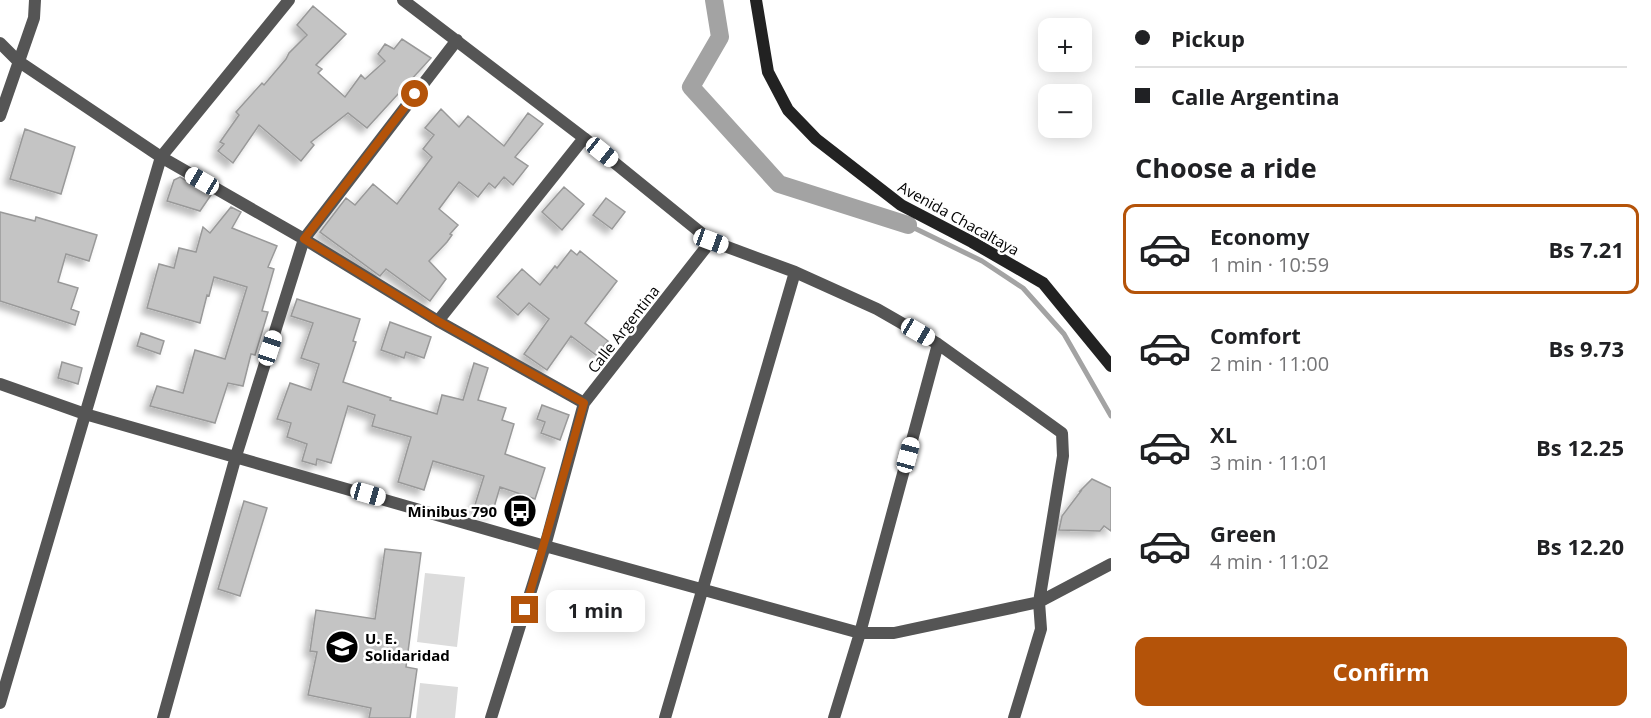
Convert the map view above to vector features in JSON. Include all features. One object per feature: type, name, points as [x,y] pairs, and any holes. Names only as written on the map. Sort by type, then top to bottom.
[{"type":"street","points":[[0,116],[34,18],[35,0]]},
{"type":"street","points":[[0,703],[161,157],[289,0]]},
{"type":"street","points":[[404,0],[584,138],[711,241],[795,272],[877,309],[938,344],[1062,433],[1063,456],[1040,602],[1041,629],[1014,718]]},
{"type":"street","name":"Avenida Chacaltaya","points":[[756,0],[768,72],[788,110],[816,139],[901,205],[1043,283],[1111,366]]},
{"type":"street","points":[[163,718],[236,456],[304,239],[457,40]]},
{"type":"street","points":[[0,43],[18,61],[161,157],[304,239],[438,321],[584,403]]},
{"type":"street","points":[[438,321],[584,138]]},
{"type":"street","name":"Calle Argentina","points":[[491,718],[545,546],[584,403],[711,241]]},
{"type":"street","points":[[665,718],[795,272]]},
{"type":"street","points":[[834,718],[860,633],[938,344]]},
{"type":"street","points":[[0,384],[85,414],[545,546],[860,633],[894,633],[1040,602],[1111,564]]},
{"type":"shaded area","points":[[425,573],[465,577],[457,647],[417,642]]},
{"type":"shaded area","points":[[420,683],[458,687],[455,718],[416,718]]},
{"type":"building","points":[[313,6],[346,34],[316,65],[322,69],[318,73],[345,97],[361,75],[365,79],[385,61],[378,54],[385,44],[394,49],[402,39],[431,58],[367,128],[348,113],[311,142],[314,145],[301,161],[259,125],[233,163],[218,151],[224,144],[220,142],[239,115],[236,112],[262,83],[264,85],[289,53],[307,35],[297,25]]},
{"type":"building","points":[[441,109],[459,127],[468,116],[504,146],[528,113],[543,124],[515,157],[528,166],[513,185],[504,177],[495,188],[489,183],[478,197],[459,182],[439,209],[458,225],[450,234],[452,235],[447,242],[429,261],[446,279],[430,301],[386,269],[380,276],[320,232],[346,198],[355,205],[373,184],[397,204],[432,157],[423,149],[434,135],[425,128]]},
{"type":"building","points":[[25,129],[75,147],[61,194],[10,179]]},
{"type":"building","points":[[180,177],[211,195],[200,211],[167,201],[174,180]]},
{"type":"building","points":[[564,187],[584,204],[562,230],[542,212]]},
{"type":"building","points":[[606,198],[625,212],[612,229],[593,215]]},
{"type":"building","points":[[231,207],[241,212],[232,228],[277,246],[268,267],[274,269],[262,311],[268,312],[255,355],[251,354],[243,386],[228,383],[215,423],[150,406],[157,386],[183,393],[195,350],[225,359],[247,287],[214,277],[200,323],[147,308],[159,264],[174,268],[179,248],[196,252],[203,227],[210,233]]},
{"type":"building","points":[[0,212],[35,221],[36,217],[97,235],[89,261],[66,254],[58,282],[78,288],[71,309],[79,312],[75,325],[0,301]]},
{"type":"building","points":[[571,250],[577,255],[580,251],[617,281],[585,323],[608,341],[596,355],[571,336],[547,370],[524,354],[549,319],[529,303],[518,315],[497,297],[522,269],[540,285]]},
{"type":"building","points":[[297,299],[360,319],[353,341],[356,342],[343,382],[391,398],[390,400],[437,414],[442,395],[463,400],[474,363],[488,368],[478,400],[506,408],[502,420],[514,424],[505,454],[545,468],[535,499],[500,487],[492,514],[474,508],[484,476],[433,461],[424,490],[398,482],[411,437],[372,426],[375,415],[348,406],[331,463],[317,459],[316,465],[302,461],[307,444],[287,437],[291,423],[277,419],[290,383],[311,390],[319,364],[301,358],[313,323],[291,316]]},
{"type":"building","points":[[390,322],[431,337],[424,358],[406,352],[404,358],[381,350]]},
{"type":"building","points":[[141,333],[164,341],[160,354],[137,346]]},
{"type":"building","points":[[62,362],[82,368],[78,384],[58,378]]},
{"type":"building","points":[[542,405],[569,415],[560,440],[541,433],[545,422],[537,419]]},
{"type":"building","points":[[1092,479],[1111,488],[1111,531],[1104,526],[1100,531],[1059,530],[1062,516]]},
{"type":"building","points":[[244,501],[267,508],[240,596],[218,589]]},
{"type":"building","points":[[385,549],[421,553],[406,667],[417,669],[410,718],[369,718],[371,708],[308,695],[317,652],[310,651],[316,610],[375,619]]},
{"type":"waterway","points":[[714,0],[720,37],[691,87],[779,184],[908,225]]},
{"type":"waterway","points":[[908,225],[982,261],[1023,288],[1064,334],[1111,416]]},
{"type":"place","name":"Minibus 790","points":[[520,511]]},
{"type":"place","name":"U. E. Solidaridad","points":[[342,647]]},
{"type":"route","points":[[415,94],[304,239],[438,321],[584,403],[525,610]]}]
